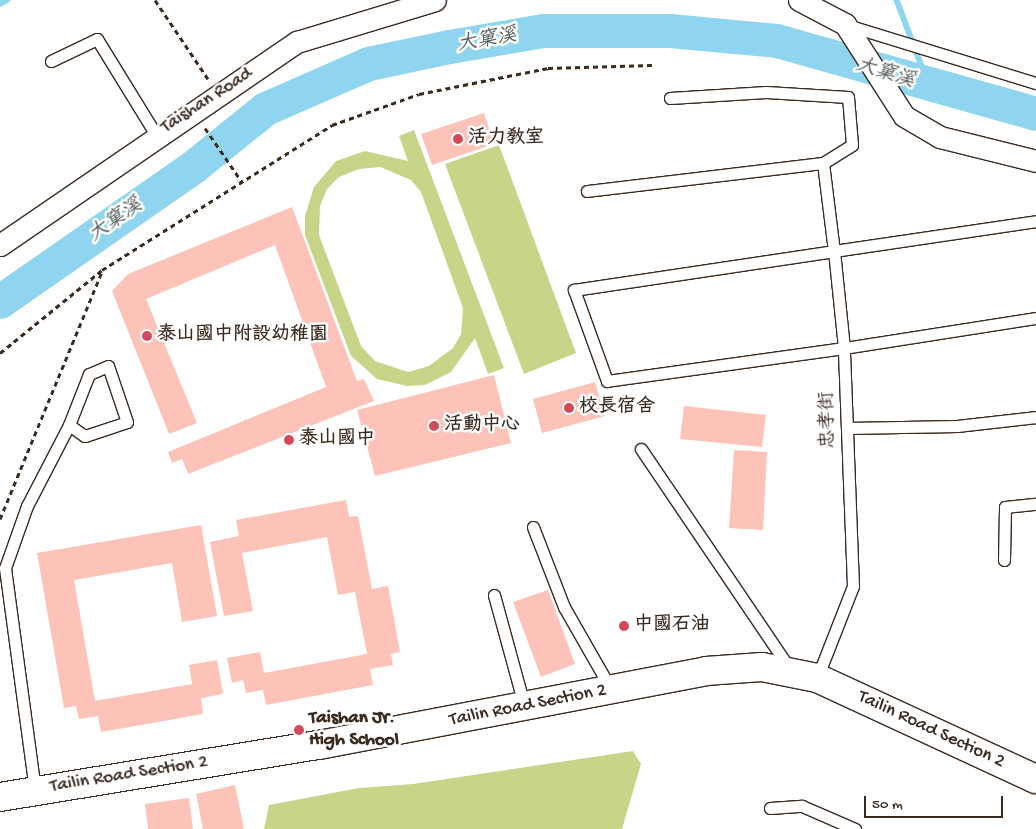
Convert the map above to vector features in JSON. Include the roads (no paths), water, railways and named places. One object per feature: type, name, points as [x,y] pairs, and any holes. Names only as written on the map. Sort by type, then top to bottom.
[{"type":"main road","name":"Tailin Road Section 2","points":[[0,797],[524,707],[706,671],[790,669],[817,678],[1036,779]]},
{"type":"street","name":"Taishan Road","points":[[0,245],[156,135],[297,42],[435,0]]},
{"type":"street","points":[[799,0],[846,29],[904,116],[940,137],[1036,161]]},
{"type":"lane","points":[[846,29],[1036,83]]},
{"type":"lane","points":[[51,62],[97,39],[156,135]]},
{"type":"lane","points":[[587,191],[823,163],[852,145],[848,97],[766,92],[670,98]]},
{"type":"lane","name":"忠孝街","points":[[817,678],[853,586],[844,348],[823,163]]},
{"type":"lane","points":[[1036,221],[574,290],[607,381],[844,348],[1036,318]]},
{"type":"lane","points":[[35,790],[5,568],[27,506],[69,425],[89,374],[108,366],[127,422],[85,436],[69,425]]},
{"type":"lane","points":[[847,428],[957,426],[1036,417]]},
{"type":"lane","points":[[641,449],[790,669]]},
{"type":"lane","points":[[1004,560],[1005,506],[1036,504]]},
{"type":"lane","points":[[533,527],[564,607],[612,690]]},
{"type":"lane","points":[[494,596],[524,707]]},
{"type":"lane","points":[[770,808],[802,806],[855,829]]},
{"type":"waterway","points":[[0,4],[7,0]]},
{"type":"waterway","points":[[897,0],[930,88]]},
{"type":"waterway","name":"大窠溪","points":[[0,302],[194,167],[266,109],[369,64],[450,47],[544,31],[670,31],[777,41],[1036,114]]},
{"type":"place","name":"活力教室","points":[[458,139]]},
{"type":"place","name":"泰山國中附設幼稚園","points":[[147,336]]},
{"type":"place","name":"校長宿舍","points":[[569,408]]},
{"type":"place","name":"活動中心","points":[[434,426]]},
{"type":"place","name":"泰山國中","points":[[289,440]]},
{"type":"place","name":"中國石油","points":[[624,626]]},
{"type":"place","name":"Taishan Jr. High School","points":[[299,730]]}]
